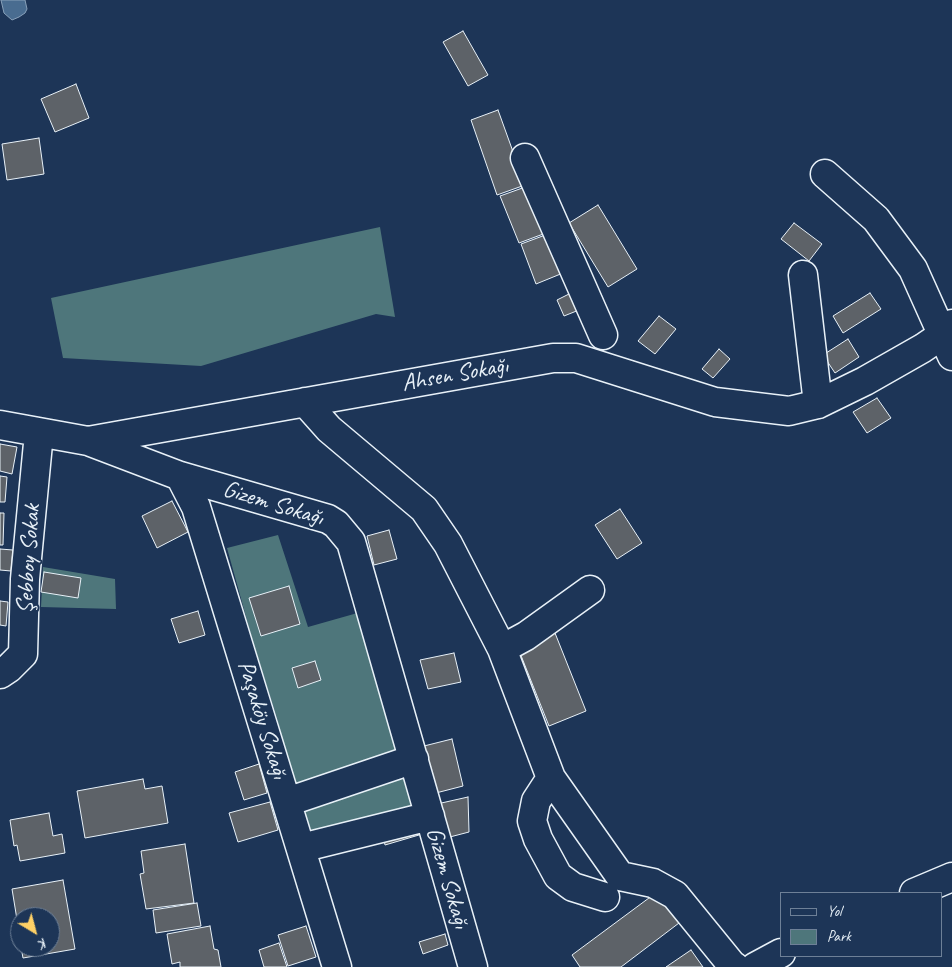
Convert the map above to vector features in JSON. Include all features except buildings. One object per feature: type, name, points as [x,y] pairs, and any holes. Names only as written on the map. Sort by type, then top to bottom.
[{"type":"street","points":[[525,158],[603,335]]},
{"type":"street","points":[[825,174],[876,220],[913,269],[949,338]]},
{"type":"street","points":[[803,275],[818,404]]},
{"type":"street","name":"Ahsen Sokağı","points":[[88,441],[552,358],[584,360],[714,402],[789,411],[818,404],[949,338]]},
{"type":"street","points":[[305,402],[329,429],[424,509],[448,544],[502,649],[552,778],[620,876],[653,883],[676,895],[735,967]]},
{"type":"street","points":[[0,425],[88,441]]},
{"type":"street","name":"Şebboy Sokak","points":[[0,674],[23,654],[25,578],[39,433]]},
{"type":"street","name":"Gizem Sokağı","points":[[88,441],[180,476],[328,519],[336,524],[351,542],[473,967]]},
{"type":"street","name":"Paşaköy Sokağı","points":[[180,476],[196,507],[337,967]]},
{"type":"street","points":[[502,649],[526,636],[590,590]]},
{"type":"street","points":[[287,802],[414,759]]},
{"type":"street","points":[[552,778],[536,801],[532,821],[538,838],[558,876],[573,887],[605,897]]},
{"type":"street","points":[[301,848],[430,816]]},
{"type":"street","points":[[916,892],[952,877]]},
{"type":"street","points":[[755,967],[780,954]]},
{"type":"green space","points":[[380,227],[395,317],[376,314],[201,366],[63,358],[51,298]]},
{"type":"green space","points":[[278,535],[308,627],[361,612],[418,806],[307,837],[277,718],[253,642],[227,548]]},
{"type":"green space","points":[[43,567],[115,579],[116,609],[41,607]]},
{"type":"water","points":[[1,0],[25,0],[27,9],[25,13],[12,20],[4,13]]}]
